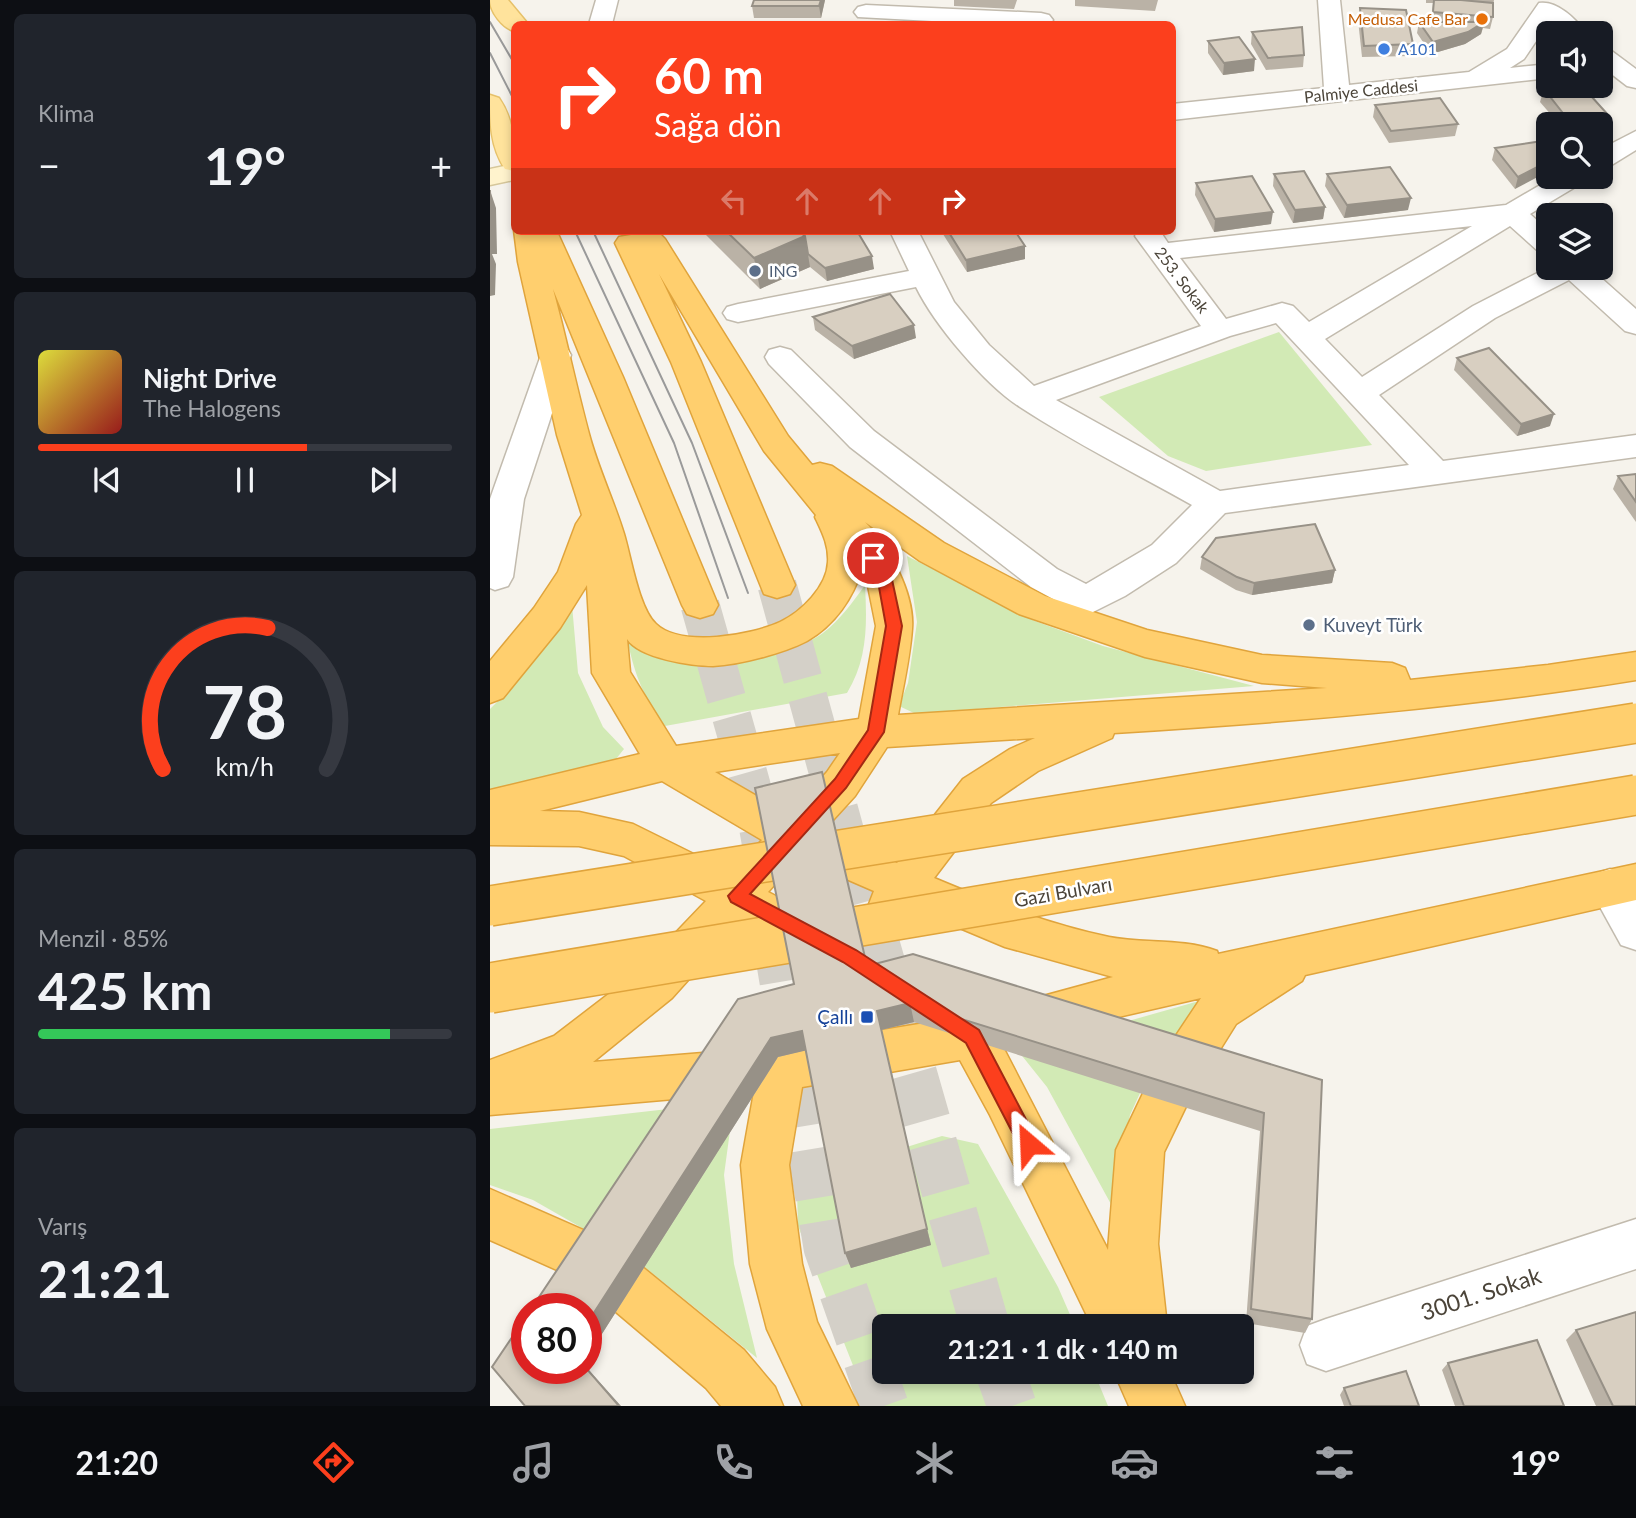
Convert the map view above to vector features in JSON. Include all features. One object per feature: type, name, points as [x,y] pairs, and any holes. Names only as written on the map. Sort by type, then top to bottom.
[{"type":"highway","points":[[529,235],[532,262],[573,435],[599,509],[628,608],[643,634],[671,646],[715,652],[773,640],[796,630],[827,604],[838,589],[846,565],[845,545],[825,504]]},
{"type":"highway","points":[[544,235],[607,377],[700,605]]},
{"type":"highway","points":[[625,235],[686,362],[777,585]]},
{"type":"highway","points":[[490,1082],[570,1052],[656,984],[841,784],[876,732],[894,626],[884,575],[862,540],[825,504],[776,443],[655,245],[646,235]]},
{"type":"highway","points":[[776,443],[932,552],[1032,605],[1073,607],[1145,643],[1262,669],[1370,677],[1548,680]]},
{"type":"highway","points":[[490,688],[540,628],[575,574],[599,509]]},
{"type":"highway","points":[[599,509],[611,673],[666,764],[792,837],[1005,928],[1111,957],[1237,969]]},
{"type":"highway","points":[[490,807],[666,764],[876,732],[1288,707],[1548,680],[1636,666]]},
{"type":"highway","points":[[831,1406],[793,1329],[776,1264],[765,1165],[782,1068],[792,1030],[838,976],[977,791],[1024,760],[1119,717]]},
{"type":"highway","points":[[490,906],[1636,723]]},
{"type":"highway","name":"Gazi Bulvarı","points":[[490,988],[1636,795]]},
{"type":"highway","points":[[490,828],[579,828],[633,841],[737,896],[838,976]]},
{"type":"highway","points":[[490,1093],[782,1068],[972,1037],[1079,1005],[1623,884]]},
{"type":"highway","points":[[1140,1314],[1133,1244],[1140,1150],[1174,1080],[1220,1009],[1309,952]]},
{"type":"highway","points":[[917,1000],[972,1037],[1007,1099],[1112,1314]]},
{"type":"highway","points":[[490,1214],[595,1261],[725,1369],[756,1406]]},
{"type":"highway","points":[[1147,1384],[1159,1406]]},
{"type":"highway","points":[[1154,1384],[1159,1406]]},
{"type":"main road","points":[[496,0],[514,21]]},
{"type":"main road","points":[[490,103],[511,156]]},
{"type":"street","points":[[602,21],[607,0]]},
{"type":"street","points":[[1329,0],[1337,94]]},
{"type":"street","points":[[1473,79],[1516,54],[1547,4],[1563,21]]},
{"type":"street","points":[[867,12],[1044,15]]},
{"type":"street","name":"Palmiye Caddesi","points":[[1176,111],[1536,72]]},
{"type":"street","name":"Palmiye Caddesi","points":[[1176,124],[1536,85]]},
{"type":"street","points":[[1613,153],[1636,139]]},
{"type":"street","points":[[490,177],[511,173]]},
{"type":"street","points":[[490,188],[511,185]]},
{"type":"street","points":[[1307,337],[1553,189]]},
{"type":"street","points":[[1153,241],[1512,213],[1536,234]]},
{"type":"street","points":[[906,235],[940,305],[978,352],[1029,399],[1215,503],[1636,446]]},
{"type":"street","name":"253. Sokak","points":[[1153,241],[1219,330]]},
{"type":"street","points":[[738,313],[926,276]]},
{"type":"street","points":[[1360,393],[1484,312],[1547,280]]},
{"type":"street","points":[[1585,280],[1636,324]]},
{"type":"street","points":[[1029,399],[1219,330],[1282,312],[1436,474]]},
{"type":"street","points":[[495,577],[499,500],[556,355]]},
{"type":"street","points":[[780,357],[862,439],[1044,578],[1073,607],[1164,554],[1215,503]]},
{"type":"street","points":[[1623,884],[1636,931]]},
{"type":"street","name":"3001. Sokak","points":[[1326,1345],[1636,1244]]},
{"type":"green space","points":[[1279,332],[1372,445],[1206,471],[1168,456],[1099,397]]},
{"type":"green space","points":[[907,556],[1035,621],[1103,646],[1254,686],[916,714],[899,706],[908,683],[917,622]]},
{"type":"green space","points":[[865,585],[865,640],[859,667],[847,693],[665,726],[646,697],[628,643],[657,656],[689,663],[720,663],[758,657],[796,647],[823,633],[841,617]]},
{"type":"green space","points":[[572,605],[578,673],[603,727],[624,749],[612,764],[490,789],[490,709],[508,691]]},
{"type":"green space","points":[[1199,1001],[1150,1071],[1130,1115],[1112,1206],[1047,1087],[1019,1052]]},
{"type":"green space","points":[[686,1107],[732,1116],[724,1175],[734,1264],[757,1358],[631,1256],[533,1200],[490,1185],[490,1129]]},
{"type":"green space","points":[[942,1136],[978,1144],[1058,1287],[1070,1314],[872,1314],[872,1384],[1099,1384],[1108,1406],[869,1406],[798,1226],[796,1159],[881,1155]]},
{"type":"building","points":[[754,0],[821,0],[819,6],[752,6]]},
{"type":"building","points":[[1434,0],[1493,3],[1493,17],[1433,12]]},
{"type":"building","points":[[1360,8],[1406,10],[1413,44],[1364,46]]},
{"type":"building","points":[[1419,22],[1484,22],[1468,32],[1433,42]]},
{"type":"building","points":[[1302,27],[1304,55],[1268,58],[1252,32]]},
{"type":"building","points":[[1239,37],[1255,59],[1224,63],[1208,41]]},
{"type":"building","points":[[1440,98],[1458,124],[1391,131],[1375,105]]},
{"type":"building","points":[[1551,98],[1593,98],[1605,112],[1562,112]]},
{"type":"building","points":[[1536,142],[1536,168],[1518,177],[1495,148]]},
{"type":"building","points":[[1390,167],[1411,198],[1347,205],[1327,174]]},
{"type":"building","points":[[1304,171],[1325,207],[1295,210],[1274,174]]},
{"type":"building","points":[[1252,176],[1273,212],[1215,219],[1196,183]]},
{"type":"building","points":[[730,235],[805,236],[754,258]]},
{"type":"building","points":[[859,235],[872,256],[825,268],[808,254],[805,236]]},
{"type":"building","points":[[950,235],[1018,235],[1025,246],[966,260]]},
{"type":"building","points":[[890,294],[914,325],[852,346],[813,317]]},
{"type":"building","points":[[1489,348],[1554,414],[1521,424],[1457,358]]},
{"type":"building","points":[[1636,474],[1636,502],[1618,476]]},
{"type":"building","points":[[1315,524],[1335,570],[1254,583],[1237,577],[1202,557],[1216,538]]},
{"type":"building","points":[[822,772],[867,966],[913,954],[1322,1080],[1312,1319],[1251,1309],[1264,1113],[910,1003],[877,1011],[927,1229],[845,1253],[802,1031],[771,1038],[602,1300],[602,1293],[542,1293],[738,999],[794,984],[755,788]]},
{"type":"building","points":[[1636,1312],[1636,1406],[1613,1406],[1576,1330]]},
{"type":"building","points":[[511,1339],[511,1384],[600,1384],[619,1406],[525,1406],[492,1367]]},
{"type":"building","points":[[1537,1340],[1564,1406],[1464,1406],[1448,1363]]},
{"type":"building","points":[[1406,1371],[1419,1406],[1351,1406],[1344,1388]]},
{"type":"tunnel","points":[[777,585],[873,935]]},
{"type":"tunnel","points":[[700,605],[751,785],[762,847]]},
{"type":"tunnel","points":[[773,913],[777,935]]},
{"type":"tunnel","points":[[776,933],[828,1247],[884,1406]]},
{"type":"tunnel","points":[[872,933],[982,1314]]},
{"type":"tunnel","points":[[1004,1384],[1012,1406]]},
{"type":"tram line","points":[[490,22],[511,58]]},
{"type":"tram line","points":[[490,53],[511,94]]},
{"type":"tram line","points":[[577,235],[674,443],[728,598]]},
{"type":"tram line","points":[[595,235],[692,443],[748,593]]},
{"type":"place","name":"Medusa Cafe Bar","points":[[1482,19]]},
{"type":"place","name":"A101","points":[[1384,49]]},
{"type":"place","name":"ING","points":[[755,271]]},
{"type":"place","name":"Kuveyt Türk","points":[[1309,625]]},
{"type":"place","name":"Çallı","points":[[867,1017]]},
{"type":"route","points":[[873,558],[884,575],[894,626],[876,732],[841,784],[737,896],[850,956],[972,1037],[1029,1144]]}]
